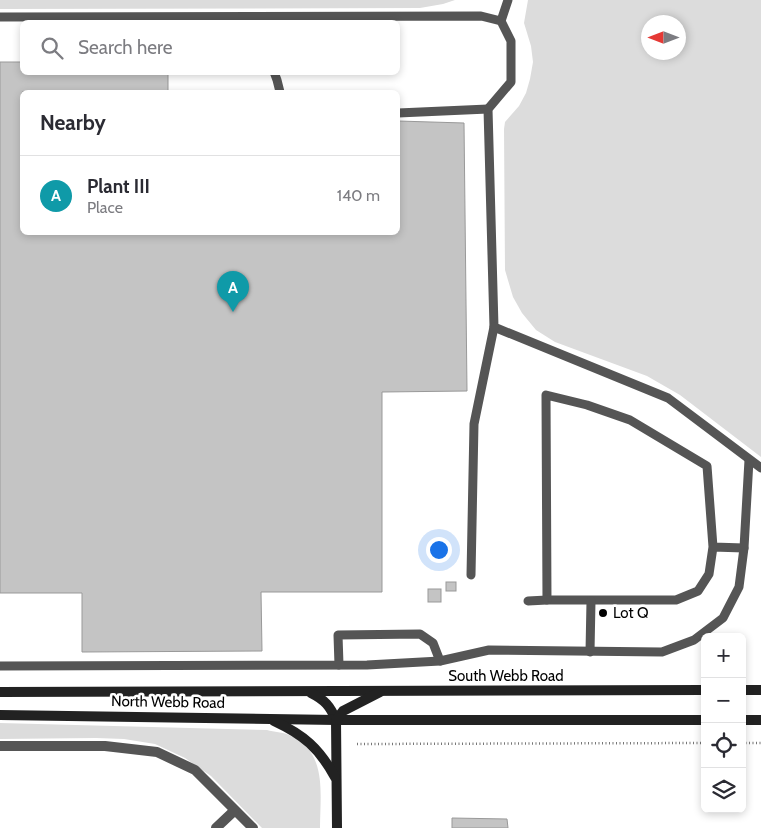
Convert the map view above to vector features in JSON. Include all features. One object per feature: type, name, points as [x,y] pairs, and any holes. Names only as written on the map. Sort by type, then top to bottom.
[{"type":"main road","name":"South Webb Road","points":[[308,692],[701,690]]},
{"type":"main road","points":[[746,690],[761,690]]},
{"type":"main road","points":[[336,720],[343,711],[381,691]]},
{"type":"main road","name":"North Webb Road","points":[[0,692],[308,692]]},
{"type":"main road","points":[[308,692],[321,698],[331,708],[336,720],[337,828]]},
{"type":"main road","name":"North Webb Road","points":[[0,715],[336,720]]},
{"type":"main road","points":[[268,719],[290,728],[304,738],[328,763],[337,780]]},
{"type":"main road","points":[[336,720],[701,720]]},
{"type":"main road","points":[[746,720],[761,720]]},
{"type":"street","points":[[0,746],[105,746],[157,752],[195,770],[252,828]]},
{"type":"street","points":[[216,828],[234,811]]},
{"type":"lane","points":[[471,575],[474,424],[494,327],[488,109],[510,82],[511,40],[501,21],[508,0]]},
{"type":"lane","points":[[0,18],[247,19],[481,16],[501,21]]},
{"type":"lane","points":[[276,75],[280,90]]},
{"type":"lane","points":[[400,113],[488,109]]},
{"type":"lane","points":[[494,327],[668,398],[761,468]]},
{"type":"lane","points":[[528,601],[676,600],[698,591],[709,574],[713,547],[707,466],[630,420],[588,405],[546,395],[547,600]]},
{"type":"lane","points":[[0,666],[367,665],[440,661],[489,650],[662,652],[694,640],[723,618],[739,588],[744,548],[750,460]]},
{"type":"lane","points":[[713,547],[744,548]]},
{"type":"lane","points":[[590,601],[590,652]]},
{"type":"lane","points":[[339,665],[338,635],[420,634],[433,643],[440,661]]},
{"type":"path","points":[[358,744],[701,743]]},
{"type":"path","points":[[746,743],[761,743]]},
{"type":"shaded area","points":[[0,0],[455,0],[420,8],[0,9]]},
{"type":"shaded area","points":[[528,0],[761,0],[761,457],[680,395],[647,376],[555,342],[536,330],[522,313],[513,297],[505,270],[504,129],[505,122],[519,106],[526,93],[533,62],[531,46],[524,23]]},
{"type":"shaded area","points":[[0,723],[267,730],[287,734],[302,742],[316,762],[320,788],[320,828],[262,828],[211,776],[185,758],[155,744],[124,739],[96,738],[0,739]]},
{"type":"building","points":[[0,62],[20,62],[20,75],[168,75],[168,90],[20,90],[20,235],[400,235],[400,121],[464,123],[467,391],[382,392],[382,592],[261,592],[262,651],[82,652],[82,593],[0,593]]},
{"type":"building","points":[[446,582],[456,582],[456,591],[446,591]]},
{"type":"building","points":[[428,589],[441,589],[441,602],[428,602]]},
{"type":"building","points":[[452,818],[507,819],[508,828],[452,828]]},
{"type":"place","name":"Plant III","points":[[233,312]]},
{"type":"place","name":"Lot Q","points":[[603,613]]}]
